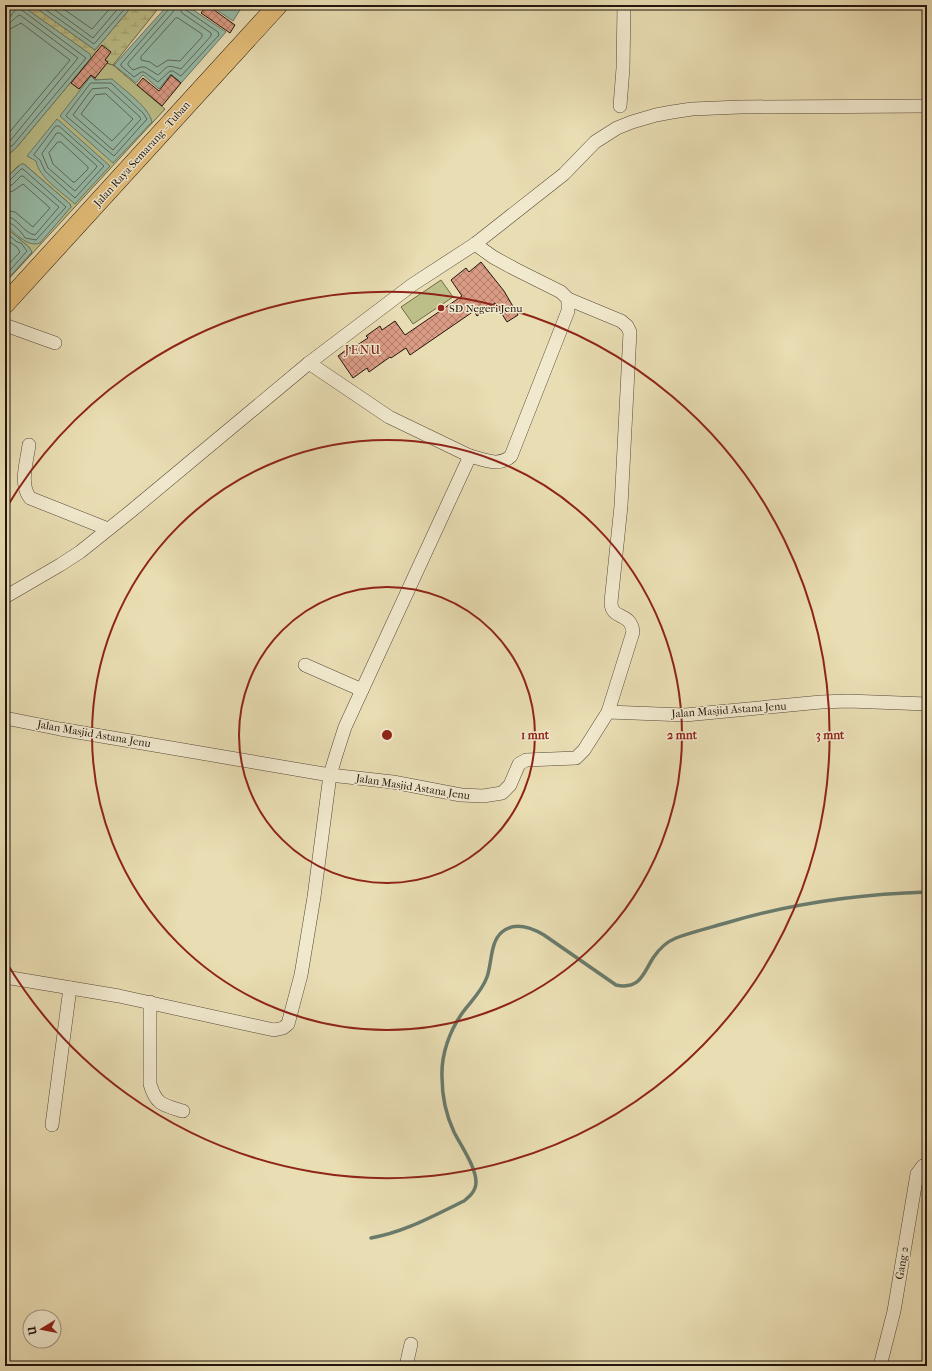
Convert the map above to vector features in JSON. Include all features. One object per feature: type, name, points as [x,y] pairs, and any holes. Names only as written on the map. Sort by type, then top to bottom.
[{"type":"highway","name":"Jalan Raya Semarang - Tuban","points":[[5,304],[278,5]]},
{"type":"street","points":[[620,106],[623,68],[624,5]]},
{"type":"street","points":[[5,597],[60,566],[80,552],[310,363],[412,285],[475,244],[564,174],[595,142],[610,132],[632,122],[672,112],[713,108],[927,106]]},
{"type":"street","points":[[475,244],[493,257],[561,292],[568,299],[621,321],[627,326],[630,332],[621,506],[611,606],[615,613],[629,620],[633,632],[608,712]]},
{"type":"street","points":[[310,363],[389,417],[470,456],[495,462],[506,461],[511,456],[568,311],[568,299]]},
{"type":"street","points":[[5,325],[56,343]]},
{"type":"street","points":[[29,445],[24,481],[26,492],[30,498],[108,529]]},
{"type":"street","points":[[5,977],[150,1002],[274,1030],[283,1028],[288,1024],[301,975],[314,897],[330,775],[345,727],[470,456]]},
{"type":"street","points":[[305,665],[362,690]]},
{"type":"street","name":"Jalan Masjid Astana Jenu","points":[[5,718],[60,729],[330,775],[394,782],[473,796],[498,794],[502,792],[510,785],[519,764],[523,761],[535,758],[576,758],[584,750],[608,712],[703,714],[821,702],[848,701],[927,704]]},
{"type":"street","points":[[52,1126],[70,988]]},
{"type":"street","points":[[150,1002],[150,1084],[153,1096],[158,1102],[183,1111]]},
{"type":"street","name":"Gang 2","points":[[880,1366],[894,1311],[917,1174],[923,1166],[927,1164]]},
{"type":"street","points":[[406,1366],[412,1344]]},
{"type":"green space","points":[[21,5],[32,5],[95,50],[133,5],[161,5],[113,65],[91,58],[89,54]]},
{"type":"green space","points":[[91,58],[113,65],[165,109],[5,283],[32,253],[29,247],[5,227],[5,224],[27,242],[71,207],[70,204],[24,164],[18,166],[5,179],[5,149],[10,153],[16,148]],"holes":[[[91,76],[146,110],[151,122]]]},
{"type":"green space","points":[[441,280],[453,297],[413,324],[401,307]]},
{"type":"water","points":[[21,5],[90,54],[91,58],[16,148],[10,153],[5,149],[5,16],[14,7]]},
{"type":"water","points":[[32,5],[133,5],[95,50]]},
{"type":"water","points":[[168,5],[186,5],[226,32],[181,83],[171,74],[159,89],[143,75],[136,83],[114,65]]},
{"type":"water","points":[[209,5],[243,5],[233,21]]},
{"type":"water","points":[[91,76],[95,80],[112,79],[141,104],[150,116],[152,122],[113,163],[60,116]]},
{"type":"water","points":[[57,119],[110,166],[75,204],[46,179],[36,161],[27,156]]},
{"type":"water","points":[[21,164],[24,164],[70,204],[71,207],[40,243],[35,244],[26,241],[5,224],[5,179]]},
{"type":"water","points":[[5,227],[29,247],[32,252],[5,282]]},
{"type":"building","points":[[207,5],[235,25],[230,33],[201,13]]},
{"type":"building","points":[[102,45],[111,52],[105,60],[108,62],[95,78],[91,75],[79,89],[71,83]]},
{"type":"building","points":[[171,75],[181,83],[162,106],[137,85],[143,78],[159,91]]},
{"type":"building","points":[[481,262],[504,291],[518,315],[507,322],[495,303],[477,316],[474,311],[410,355],[406,348],[369,372],[367,368],[353,378],[338,356],[350,347],[351,349],[368,338],[366,336],[380,326],[382,330],[395,321],[405,335],[462,296],[451,280],[466,268],[469,272]]},
{"type":"waterway","points":[[371,1238],[396,1232],[430,1218],[464,1201],[474,1191],[476,1182],[474,1170],[451,1126],[447,1112],[442,1084],[442,1068],[450,1034],[458,1019],[480,991],[485,982],[489,971],[495,941],[502,932],[518,926],[539,932],[616,985],[624,986],[636,983],[643,975],[655,955],[666,944],[676,938],[688,934],[751,916],[801,905],[850,897],[927,892]]},
{"type":"place","name":"SD Negeri Jenu","points":[[441,308]]},
{"type":"district","name":"JENU","points":[[363,349]]}]
